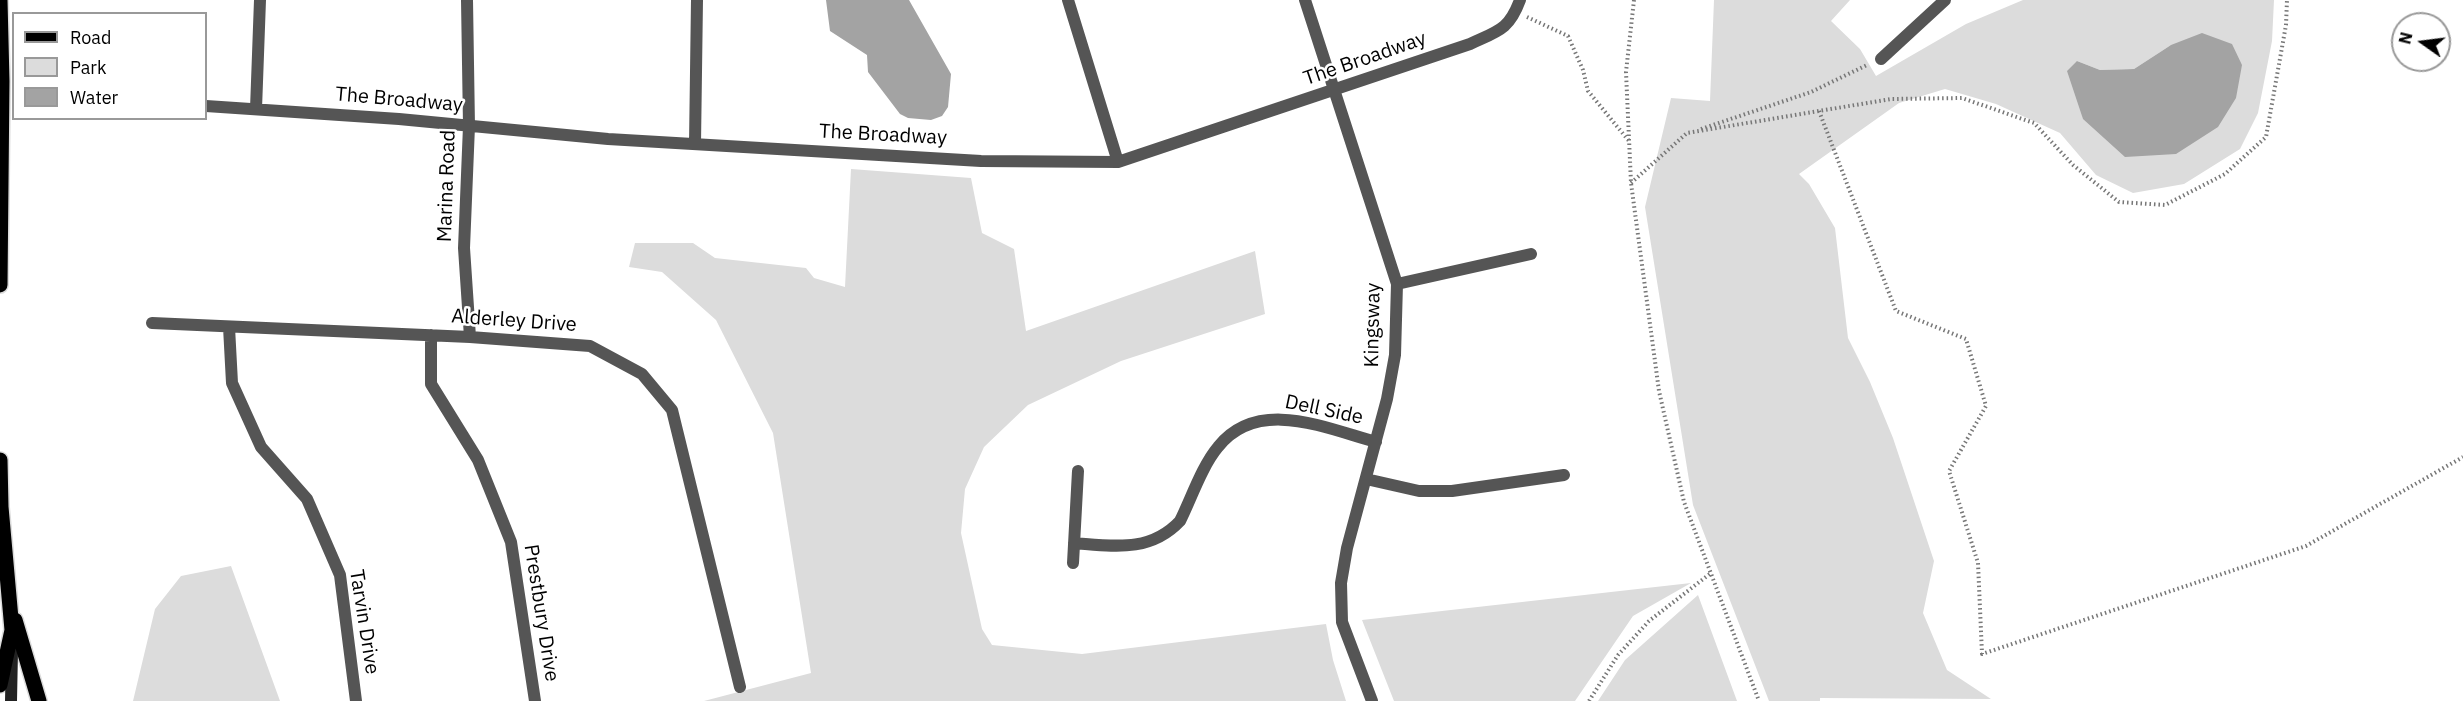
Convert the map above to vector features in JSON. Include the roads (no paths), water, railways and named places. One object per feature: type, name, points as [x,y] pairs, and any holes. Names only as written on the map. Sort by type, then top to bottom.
[{"type":"main road","points":[[0,0],[5,97],[0,285]]},
{"type":"main road","points":[[0,460],[1,507],[12,630],[11,701]]},
{"type":"main road","points":[[10,602],[39,701]]},
{"type":"main road","points":[[0,685],[12,630]]},
{"type":"street","points":[[256,109],[260,0]]},
{"type":"street","name":"Marina Road","points":[[467,0],[469,126],[464,248],[470,337]]},
{"type":"street","points":[[695,144],[697,0]]},
{"type":"street","points":[[1068,0],[1118,162]]},
{"type":"street","name":"Kingsway","points":[[1305,0],[1397,284],[1395,356],[1387,399],[1347,548],[1341,583],[1342,622],[1372,701]]},
{"type":"street","name":"The Broadway","points":[[207,106],[608,139],[981,161],[1118,162],[1470,44],[1505,28],[1520,0]]},
{"type":"street","points":[[1881,58],[1946,0]]},
{"type":"street","points":[[1397,284],[1532,254]]},
{"type":"street","name":"Alderley Drive","points":[[152,323],[470,337],[590,346],[642,374],[672,410],[740,687]]},
{"type":"street","name":"Tarvin Drive","points":[[229,327],[232,384],[261,447],[306,499],[340,575],[356,701]]},
{"type":"street","name":"Prestbury Drive","points":[[430,335],[431,384],[478,460],[511,543],[535,701]]},
{"type":"street","name":"Dell Side","points":[[1074,543],[1128,548],[1154,539],[1173,528],[1180,521],[1217,447],[1237,429],[1249,423],[1271,419],[1291,419],[1376,442]]},
{"type":"street","points":[[1073,563],[1077,471]]},
{"type":"street","points":[[1366,479],[1419,491],[1452,491],[1564,476]]},
{"type":"water","points":[[826,0],[909,0],[951,74],[948,107],[942,116],[931,120],[908,118],[900,114],[868,72],[867,55],[830,31]]},
{"type":"water","points":[[2202,33],[2232,44],[2242,65],[2236,98],[2218,127],[2176,154],[2125,157],[2083,119],[2067,71],[2077,61],[2100,70],[2134,69],[2171,45]]}]
